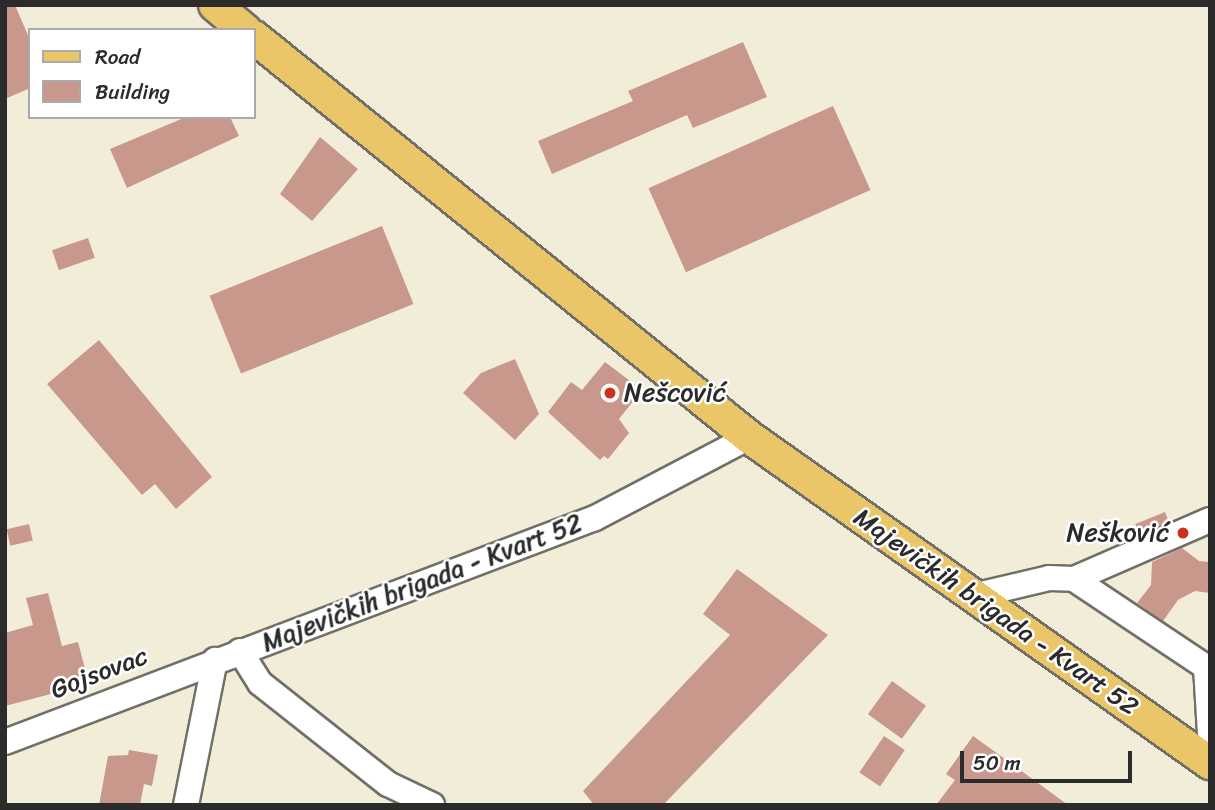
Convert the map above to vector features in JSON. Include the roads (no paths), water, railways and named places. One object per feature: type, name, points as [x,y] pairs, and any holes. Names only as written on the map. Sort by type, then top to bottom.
[{"type":"main road","points":[[215,5],[243,28]]},
{"type":"main road","name":"Majevičkih brigada - Kvart 52","points":[[256,39],[749,437],[1210,763]]},
{"type":"street","name":"Majevičkih brigada - Kvart 52","points":[[432,805],[388,784],[260,683],[240,651],[595,518],[749,437]]},
{"type":"street","points":[[972,596],[1049,578],[1074,579],[1210,520]]},
{"type":"street","points":[[1074,579],[1208,657],[1210,735]]},
{"type":"street","name":"Gojsovac","points":[[5,742],[240,651]]},
{"type":"street","points":[[186,805],[215,660]]},
{"type":"place","name":"Nešcović","points":[[610,393]]},
{"type":"place","name":"Nešković","points":[[1183,533]]}]
